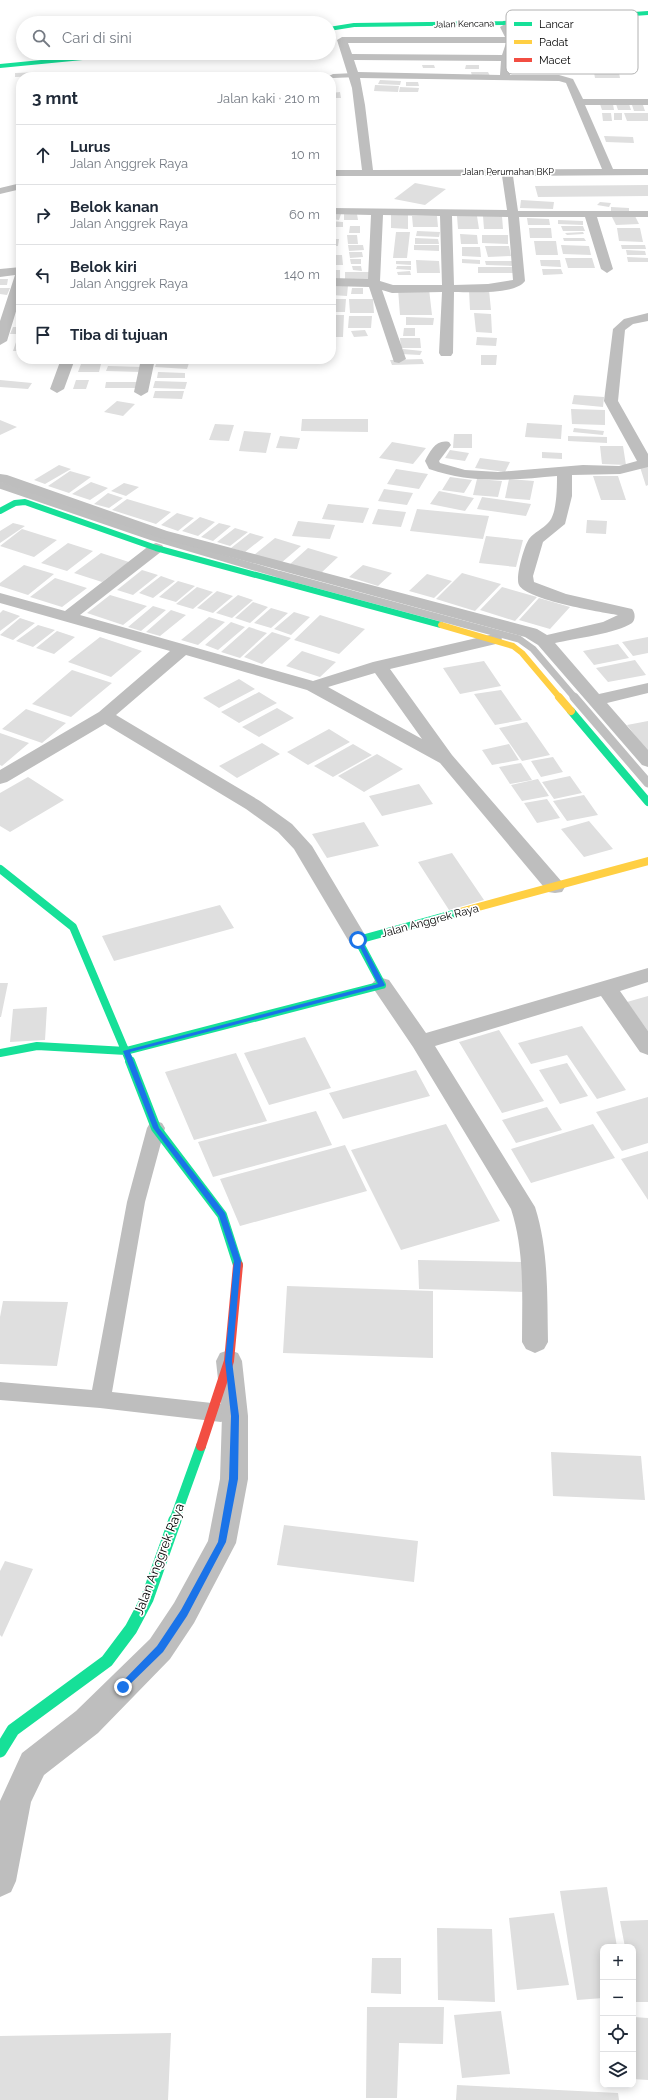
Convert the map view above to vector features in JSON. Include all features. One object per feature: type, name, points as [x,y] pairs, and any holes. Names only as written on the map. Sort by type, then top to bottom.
[{"type":"street","name":"Jalan Kencana","points":[[638,14],[648,13]]},
{"type":"street","points":[[503,23],[506,29]]},
{"type":"street","name":"Jalan Kencana","points":[[336,28],[354,25],[506,23]]},
{"type":"street","points":[[368,172],[356,75],[342,40],[506,40]]},
{"type":"street","points":[[350,57],[506,58],[504,78]]},
{"type":"street","points":[[0,66],[62,60]]},
{"type":"street","points":[[356,75],[567,79],[570,81],[609,172]]},
{"type":"street","points":[[578,102],[648,102]]},
{"type":"street","points":[[336,282],[374,283],[392,289],[488,288],[514,285],[519,281],[513,214],[507,172]]},
{"type":"street","name":"Jalan Perumahan BKP","points":[[336,173],[648,172]]},
{"type":"street","points":[[336,211],[513,214],[648,214]]},
{"type":"street","points":[[377,211],[374,283],[399,359]]},
{"type":"street","points":[[446,212],[448,288],[446,354]]},
{"type":"street","points":[[590,214],[607,268]]},
{"type":"street","points":[[0,273],[16,271]]},
{"type":"street","points":[[0,342],[16,292]]},
{"type":"street","points":[[444,444],[432,461],[434,466],[442,470],[469,474],[506,476],[583,469],[620,470],[646,462],[611,401],[620,329],[623,324],[631,320],[648,318]]},
{"type":"street","points":[[57,389],[66,364]]},
{"type":"street","points":[[141,392],[147,364]]},
{"type":"street","points":[[544,640],[608,626],[626,619],[626,612],[563,597],[532,588],[526,584],[525,576],[536,540],[556,524],[565,496],[564,471]]},
{"type":"street","points":[[2,478],[162,534],[531,633],[544,640],[648,761]]},
{"type":"street","points":[[0,511],[15,503],[26,502],[156,548],[494,639],[513,646],[522,653],[648,802]]},
{"type":"street","points":[[68,617],[156,548]]},
{"type":"street","points":[[0,598],[183,648],[313,686],[446,759]]},
{"type":"street","points":[[313,686],[379,666],[494,639]]},
{"type":"street","points":[[0,778],[105,716],[183,648]]},
{"type":"street","points":[[379,666],[446,759],[555,886]]},
{"type":"street","points":[[595,700],[648,688]]},
{"type":"street","points":[[105,716],[253,805],[284,828],[302,846],[358,940],[382,985],[421,1042],[525,1213],[533,1245],[535,1342]]},
{"type":"street","name":"Jalan Anggrek Raya","points":[[358,940],[648,861]]},
{"type":"street","name":"Jalan Anggrek Raya","points":[[0,869],[73,927],[126,1051],[156,1128],[222,1215],[238,1261],[224,1413],[234,1479],[222,1542],[184,1613],[160,1649],[87,1722],[33,1764],[16,1800],[0,1881]]},
{"type":"street","points":[[421,1042],[648,974]]},
{"type":"street","points":[[0,1053],[37,1046],[126,1051],[382,985]]},
{"type":"street","points":[[606,987],[648,1047]]},
{"type":"street","name":"Jalan Anggrek Raya","points":[[4,1735],[107,1661],[132,1628],[147,1599],[224,1413]]},
{"type":"lane","points":[[336,76],[356,75]]},
{"type":"lane","points":[[0,191],[16,187]]},
{"type":"lane","points":[[100,1399],[136,1202],[156,1128]]},
{"type":"lane","points":[[0,1391],[100,1399],[224,1413]]},
{"type":"building","points":[[422,65],[434,65],[435,68],[423,68]]},
{"type":"building","points":[[466,65],[479,65],[479,69],[465,69]]},
{"type":"building","points":[[471,72],[488,72],[490,76],[472,76]]},
{"type":"building","points":[[594,74],[619,74],[620,78],[595,78]]},
{"type":"building","points":[[380,80],[401,81],[400,85],[378,84]]},
{"type":"building","points":[[406,82],[418,82],[419,86],[406,86]]},
{"type":"building","points":[[375,85],[399,86],[398,92],[374,91]]},
{"type":"building","points":[[400,87],[419,88],[418,92],[399,92]]},
{"type":"building","points":[[336,92],[340,92],[341,98],[336,98]]},
{"type":"building","points":[[600,104],[613,104],[614,110],[602,110]]},
{"type":"building","points":[[616,104],[629,104],[631,110],[618,110]]},
{"type":"building","points":[[632,105],[643,105],[645,111],[634,111]]},
{"type":"building","points":[[602,113],[611,113],[612,121],[603,121]]},
{"type":"building","points":[[614,113],[622,113],[622,120],[614,120]]},
{"type":"building","points":[[624,113],[648,113],[648,121],[627,121]]},
{"type":"building","points":[[604,136],[633,137],[634,143],[606,142]]},
{"type":"building","points":[[415,183],[446,189],[425,205],[394,199]]},
{"type":"building","points":[[648,185],[648,196],[538,197],[535,186]]},
{"type":"building","points":[[521,200],[554,202],[553,209],[520,208]]},
{"type":"building","points":[[600,202],[611,203],[609,207],[597,205]]},
{"type":"building","points":[[611,207],[629,208],[629,212],[611,212]]},
{"type":"building","points":[[391,213],[408,214],[408,229],[391,228]]},
{"type":"building","points":[[336,214],[341,214],[339,220],[336,220]]},
{"type":"building","points":[[344,214],[357,214],[358,220],[344,220]]},
{"type":"building","points":[[412,216],[437,216],[438,227],[413,227]]},
{"type":"building","points":[[457,216],[477,216],[479,229],[458,229]]},
{"type":"building","points":[[483,216],[502,216],[503,229],[484,229]]},
{"type":"building","points":[[635,216],[639,224],[616,225],[612,217]]},
{"type":"building","points":[[527,218],[549,219],[550,225],[528,225]]},
{"type":"building","points":[[558,220],[583,221],[583,225],[558,224]]},
{"type":"building","points":[[336,221],[343,222],[343,227],[336,227]]},
{"type":"building","points":[[350,226],[360,226],[360,233],[349,233]]},
{"type":"building","points":[[561,226],[583,226],[585,231],[563,231]]},
{"type":"building","points":[[529,228],[551,228],[552,238],[530,238]]},
{"type":"building","points":[[617,228],[640,228],[643,242],[619,241]]},
{"type":"building","points":[[417,231],[440,232],[439,237],[416,236]]},
{"type":"building","points":[[396,232],[410,232],[407,258],[393,258]]},
{"type":"building","points":[[583,232],[584,234],[567,235],[565,233]]},
{"type":"building","points":[[460,234],[477,235],[478,244],[461,244]]},
{"type":"building","points":[[347,235],[357,235],[358,244],[348,244]]},
{"type":"building","points":[[482,235],[508,235],[508,244],[482,243]]},
{"type":"building","points":[[415,238],[438,239],[439,244],[415,244]]},
{"type":"building","points":[[563,238],[584,238],[586,241],[564,241]]},
{"type":"building","points":[[336,239],[339,239],[338,246],[336,246]]},
{"type":"building","points":[[534,241],[556,241],[558,255],[536,255]]},
{"type":"building","points":[[348,245],[363,245],[364,250],[349,251]]},
{"type":"building","points":[[414,245],[439,245],[439,251],[414,250]]},
{"type":"building","points":[[561,245],[589,246],[591,255],[563,254]]},
{"type":"building","points":[[621,245],[645,245],[646,249],[622,249]]},
{"type":"building","points":[[485,246],[509,246],[511,256],[488,257]]},
{"type":"building","points":[[462,247],[480,247],[481,257],[462,256]]},
{"type":"building","points":[[626,250],[645,251],[646,255],[627,255]]},
{"type":"building","points":[[349,252],[362,252],[363,257],[350,258]]},
{"type":"building","points":[[336,255],[342,255],[343,265],[336,265]]},
{"type":"building","points":[[627,257],[648,258],[648,262],[628,262]]},
{"type":"building","points":[[565,258],[592,258],[595,268],[568,268]]},
{"type":"building","points":[[350,259],[361,259],[361,264],[351,264]]},
{"type":"building","points":[[462,259],[480,260],[480,264],[462,263]]},
{"type":"building","points":[[416,260],[439,261],[440,273],[417,273]]},
{"type":"building","points":[[540,260],[560,260],[561,267],[541,266]]},
{"type":"building","points":[[396,261],[411,261],[411,265],[396,264]]},
{"type":"building","points":[[485,261],[513,261],[514,266],[486,265]]},
{"type":"building","points":[[352,266],[361,266],[362,271],[353,270]]},
{"type":"building","points":[[397,266],[411,266],[411,270],[396,269]]},
{"type":"building","points":[[478,267],[515,267],[515,273],[478,273]]},
{"type":"building","points":[[542,269],[561,269],[563,274],[543,275]]},
{"type":"building","points":[[336,270],[340,270],[340,280],[336,280]]},
{"type":"building","points":[[410,271],[411,275],[398,275],[397,272]]},
{"type":"building","points":[[345,272],[370,272],[370,281],[345,280]]},
{"type":"building","points":[[0,279],[8,279],[7,285],[0,285]]},
{"type":"building","points":[[336,285],[348,285],[347,296],[336,295]]},
{"type":"building","points":[[0,288],[10,288],[7,295],[0,294]]},
{"type":"building","points":[[352,288],[363,288],[363,294],[351,294]]},
{"type":"building","points":[[398,289],[429,289],[432,315],[400,315]]},
{"type":"building","points":[[469,290],[489,290],[491,310],[470,310]]},
{"type":"building","points":[[336,299],[346,299],[345,312],[336,312]]},
{"type":"building","points":[[349,299],[373,299],[374,313],[350,313]]},
{"type":"building","points":[[474,313],[491,314],[492,333],[476,332]]},
{"type":"building","points":[[336,315],[344,315],[343,337],[336,337]]},
{"type":"building","points":[[349,316],[372,316],[371,328],[348,328]]},
{"type":"building","points":[[406,317],[434,318],[433,325],[406,325]]},
{"type":"building","points":[[13,327],[16,327],[16,334],[10,334]]},
{"type":"building","points":[[404,328],[415,328],[415,336],[403,336]]},
{"type":"building","points":[[365,330],[368,336],[354,337],[351,331]]},
{"type":"building","points":[[477,337],[497,338],[496,346],[476,345]]},
{"type":"building","points":[[400,338],[420,338],[421,348],[401,348]]},
{"type":"building","points":[[16,342],[16,351],[13,351]]},
{"type":"building","points":[[403,349],[422,351],[420,355],[401,354]]},
{"type":"building","points":[[481,355],[497,355],[496,365],[481,365]]},
{"type":"building","points":[[422,359],[424,364],[392,365],[390,360]]},
{"type":"building","points":[[81,364],[101,364],[99,372],[78,372]]},
{"type":"building","points":[[156,364],[189,364],[187,369],[155,367]]},
{"type":"building","points":[[108,366],[143,367],[141,372],[106,371]]},
{"type":"building","points":[[158,372],[185,373],[185,378],[157,378]]},
{"type":"building","points":[[0,380],[32,383],[28,389],[0,387]]},
{"type":"building","points":[[76,380],[89,380],[86,389],[73,389]]},
{"type":"building","points":[[155,381],[187,382],[185,389],[153,388]]},
{"type":"building","points":[[106,382],[139,382],[137,388],[105,388]]},
{"type":"building","points":[[155,391],[184,391],[182,399],[153,398]]},
{"type":"building","points":[[574,395],[604,397],[603,407],[572,404]]},
{"type":"building","points":[[117,401],[135,404],[123,416],[104,412]]},
{"type":"building","points":[[571,409],[605,410],[605,425],[572,424]]},
{"type":"building","points":[[302,419],[368,419],[368,432],[301,431]]},
{"type":"building","points":[[0,420],[17,427],[0,435]]},
{"type":"building","points":[[527,423],[562,425],[561,439],[525,437]]},
{"type":"building","points":[[215,424],[234,425],[229,441],[209,440]]},
{"type":"building","points":[[574,428],[604,431],[603,435],[573,432]]},
{"type":"building","points":[[244,431],[271,433],[266,453],[239,451]]},
{"type":"building","points":[[454,434],[472,434],[472,448],[453,448]]},
{"type":"building","points":[[280,436],[300,438],[297,449],[276,448]]},
{"type":"building","points":[[568,436],[607,437],[607,443],[568,441]]},
{"type":"building","points":[[392,442],[426,448],[413,464],[379,458]]},
{"type":"building","points":[[600,446],[623,446],[626,465],[602,464]]},
{"type":"building","points":[[450,450],[469,453],[465,461],[445,458]]},
{"type":"building","points":[[542,452],[562,453],[562,459],[542,458]]},
{"type":"building","points":[[480,458],[510,462],[505,472],[475,468]]},
{"type":"building","points":[[59,465],[71,469],[45,484],[34,480]]},
{"type":"building","points":[[640,467],[648,467],[648,485],[646,486]]},
{"type":"building","points":[[396,469],[428,474],[419,489],[387,484]]},
{"type":"building","points":[[70,471],[91,477],[69,493],[48,486]]},
{"type":"building","points":[[593,476],[618,476],[626,500],[601,500]]},
{"type":"building","points":[[450,477],[472,480],[464,493],[442,490]]},
{"type":"building","points":[[477,479],[502,481],[498,497],[473,495]]},
{"type":"building","points":[[509,479],[534,481],[530,500],[505,498]]},
{"type":"building","points":[[91,482],[108,488],[90,500],[72,494]]},
{"type":"building","points":[[124,483],[139,487],[126,496],[111,491]]},
{"type":"building","points":[[384,489],[413,493],[407,505],[378,501]]},
{"type":"building","points":[[439,491],[474,498],[465,511],[430,504]]},
{"type":"building","points":[[108,493],[123,498],[109,508],[94,504]]},
{"type":"building","points":[[482,497],[531,504],[526,516],[477,509]]},
{"type":"building","points":[[127,499],[171,512],[156,524],[112,510]]},
{"type":"building","points":[[328,504],[369,508],[363,523],[322,519]]},
{"type":"building","points":[[378,509],[406,512],[401,527],[372,524]]},
{"type":"building","points":[[417,509],[489,516],[483,539],[410,531]]},
{"type":"building","points":[[177,513],[194,518],[178,531],[161,525]]},
{"type":"building","points":[[200,517],[215,522],[198,536],[182,531]]},
{"type":"building","points":[[587,520],[607,521],[606,534],[586,533]]},
{"type":"building","points":[[298,521],[335,525],[330,539],[292,536]]},
{"type":"building","points":[[13,523],[25,526],[0,543],[0,531]]},
{"type":"building","points":[[219,523],[231,526],[213,541],[201,537]]},
{"type":"building","points":[[235,528],[248,532],[230,546],[217,542]]},
{"type":"building","points":[[22,529],[57,540],[34,557],[0,546]]},
{"type":"building","points":[[250,533],[264,537],[245,552],[231,548]]},
{"type":"building","points":[[486,536],[523,540],[516,567],[479,563]]},
{"type":"building","points":[[275,538],[301,546],[281,563],[254,555]]},
{"type":"building","points":[[68,543],[93,551],[67,571],[41,563]]},
{"type":"building","points":[[308,548],[338,557],[320,574],[289,565]]},
{"type":"building","points":[[101,553],[129,562],[102,582],[74,573]]},
{"type":"building","points":[[24,565],[54,574],[28,595],[0,586],[0,583]]},
{"type":"building","points":[[363,565],[392,573],[378,586],[349,577]]},
{"type":"building","points":[[142,570],[158,575],[133,595],[117,590]]},
{"type":"building","points":[[462,573],[501,584],[475,611],[436,599]]},
{"type":"building","points":[[427,574],[452,581],[434,598],[409,591]]},
{"type":"building","points":[[161,576],[175,581],[153,598],[139,593]]},
{"type":"building","points":[[55,578],[87,588],[62,607],[30,597]]},
{"type":"building","points":[[178,581],[195,586],[176,602],[159,597]]},
{"type":"building","points":[[197,587],[213,592],[193,609],[176,604]]},
{"type":"building","points":[[502,587],[537,597],[515,621],[480,610]]},
{"type":"building","points":[[217,591],[233,596],[213,613],[197,608]]},
{"type":"building","points":[[110,595],[147,606],[123,625],[87,613]]},
{"type":"building","points":[[238,595],[253,600],[232,618],[216,613]]},
{"type":"building","points":[[539,598],[570,607],[550,629],[519,620]]},
{"type":"building","points":[[253,602],[268,607],[250,623],[235,618]]},
{"type":"building","points":[[153,606],[166,610],[141,631],[128,627]]},
{"type":"building","points":[[271,608],[288,613],[271,628],[254,623]]},
{"type":"building","points":[[3,610],[20,616],[0,631],[0,613]]},
{"type":"building","points":[[171,610],[186,615],[160,636],[146,632]]},
{"type":"building","points":[[294,612],[310,617],[291,635],[274,629]]},
{"type":"building","points":[[320,615],[365,629],[339,654],[294,640]]},
{"type":"building","points":[[209,617],[225,622],[198,645],[181,640]]},
{"type":"building","points":[[20,618],[35,623],[13,640],[0,635]]},
{"type":"building","points":[[231,622],[245,627],[218,650],[205,645]]},
{"type":"building","points":[[38,625],[55,630],[33,647],[16,641]]},
{"type":"building","points":[[249,627],[267,633],[240,658],[221,652]]},
{"type":"building","points":[[57,631],[75,637],[54,654],[36,648]]},
{"type":"building","points":[[272,632],[291,638],[262,664],[244,657]]},
{"type":"building","points":[[100,637],[142,651],[111,677],[68,662]]},
{"type":"building","points":[[648,637],[648,653],[633,656],[622,642]]},
{"type":"building","points":[[618,644],[629,658],[594,665],[583,651]]},
{"type":"building","points":[[302,651],[336,662],[320,677],[286,666]]},
{"type":"building","points":[[635,660],[646,675],[608,682],[596,668]]},
{"type":"building","points":[[484,661],[501,686],[460,694],[443,668]]},
{"type":"building","points":[[72,670],[112,683],[71,717],[32,704]]},
{"type":"building","points":[[239,679],[255,689],[219,708],[203,698]]},
{"type":"building","points":[[501,690],[522,720],[495,725],[474,694]]},
{"type":"building","points":[[259,692],[277,703],[239,723],[221,712]]},
{"type":"building","points":[[277,708],[294,718],[259,737],[242,727]]},
{"type":"building","points":[[26,709],[66,723],[42,743],[2,729]]},
{"type":"building","points":[[648,721],[648,752],[627,725]]},
{"type":"building","points":[[527,722],[550,755],[522,761],[499,728]]},
{"type":"building","points":[[329,729],[350,742],[308,765],[287,752]]},
{"type":"building","points":[[0,733],[29,743],[2,766],[0,765]]},
{"type":"building","points":[[262,743],[280,754],[237,778],[219,766]]},
{"type":"building","points":[[353,744],[372,755],[333,777],[314,766]]},
{"type":"building","points":[[509,744],[519,760],[492,765],[482,750]]},
{"type":"building","points":[[377,754],[403,769],[364,792],[338,776]]},
{"type":"building","points":[[553,757],[563,772],[541,777],[531,761]]},
{"type":"building","points":[[521,763],[532,780],[510,784],[499,767]]},
{"type":"building","points":[[570,776],[582,793],[554,799],[542,782]]},
{"type":"building","points":[[28,777],[64,800],[10,832],[0,826],[0,793]]},
{"type":"building","points":[[538,779],[549,796],[522,801],[511,785]]},
{"type":"building","points":[[419,784],[433,804],[382,816],[369,796]]},
{"type":"building","points":[[584,795],[598,815],[567,821],[553,801]]},
{"type":"building","points":[[547,799],[560,818],[537,823],[524,803]]},
{"type":"building","points":[[589,821],[613,849],[584,857],[561,829]]},
{"type":"building","points":[[364,822],[379,846],[327,858],[312,834]]},
{"type":"building","points":[[452,853],[484,900],[449,910],[418,862]]},
{"type":"building","points":[[220,905],[234,928],[114,961],[102,936]]},
{"type":"building","points":[[0,983],[8,983],[1,1017],[0,1017]]},
{"type":"building","points":[[648,996],[648,1031],[627,1002]]},
{"type":"building","points":[[47,1007],[45,1040],[10,1042],[13,1009]]},
{"type":"building","points":[[582,1026],[626,1090],[597,1099],[567,1055],[531,1064],[518,1043]]},
{"type":"building","points":[[499,1030],[544,1101],[502,1113],[459,1042]]},
{"type":"building","points":[[305,1037],[331,1088],[269,1105],[244,1053]]},
{"type":"building","points":[[236,1053],[267,1121],[194,1140],[165,1072]]},
{"type":"building","points":[[567,1063],[588,1096],[560,1104],[539,1070]]},
{"type":"building","points":[[416,1070],[430,1096],[343,1119],[329,1093]]},
{"type":"building","points":[[648,1097],[648,1143],[622,1151],[596,1112]]},
{"type":"building","points":[[547,1107],[562,1130],[516,1143],[502,1120]]},
{"type":"building","points":[[316,1111],[332,1145],[213,1177],[198,1142]]},
{"type":"building","points":[[446,1124],[500,1221],[401,1250],[351,1150]]},
{"type":"building","points":[[593,1124],[615,1158],[531,1183],[511,1149]]},
{"type":"building","points":[[345,1145],[367,1191],[240,1226],[220,1179]]},
{"type":"building","points":[[648,1151],[648,1200],[621,1159]]},
{"type":"building","points":[[418,1260],[524,1262],[526,1292],[419,1289]]},
{"type":"building","points":[[287,1286],[433,1291],[433,1358],[283,1353]]},
{"type":"building","points":[[3,1301],[68,1302],[57,1366],[0,1364],[0,1317]]},
{"type":"building","points":[[551,1452],[641,1456],[645,1500],[553,1496]]},
{"type":"building","points":[[284,1525],[418,1541],[414,1582],[277,1565]]},
{"type":"building","points":[[5,1561],[33,1569],[2,1637],[0,1635],[0,1571]]},
{"type":"building","points":[[607,1887],[616,1944],[600,1944],[600,1998],[577,2000],[560,1891]]},
{"type":"building","points":[[554,1913],[569,1985],[517,1990],[509,1918]]},
{"type":"building","points":[[648,1920],[648,2002],[636,2002],[636,1944],[624,1944],[620,1921]]},
{"type":"building","points":[[437,1928],[492,1929],[495,2002],[438,2000]]},
{"type":"building","points":[[372,1958],[401,1958],[401,1994],[371,1993]]},
{"type":"building","points":[[367,2007],[444,2007],[443,2044],[399,2043],[397,2098],[366,2098]]},
{"type":"building","points":[[501,2011],[510,2074],[462,2078],[454,2015]]},
{"type":"building","points":[[636,2017],[648,2018],[648,2080],[636,2079]]},
{"type":"building","points":[[171,2033],[168,2100],[0,2100],[0,2036]]},
{"type":"building","points":[[457,2085],[618,2093],[619,2100],[456,2100]]},
{"type":"waterway","points":[[0,485],[152,537],[278,574],[519,639],[533,649],[575,698]]},
{"type":"waterway","points":[[574,697],[648,783]]},
{"type":"traffic: fast","points":[[638,14],[648,13]]},
{"type":"traffic: fast","points":[[336,28],[354,25],[506,23]]},
{"type":"traffic: fast","points":[[0,66],[62,60]]},
{"type":"traffic: fast","points":[[0,511],[15,503],[25,502],[156,548],[441,625]]},
{"type":"traffic: fast","points":[[571,711],[648,802]]},
{"type":"traffic: fast","points":[[0,869],[73,927],[126,1051],[156,1128],[222,1215],[238,1265]]},
{"type":"traffic: fast","points":[[0,1053],[37,1046],[126,1051],[382,985],[358,940],[460,912]]},
{"type":"traffic: fast","points":[[0,1751],[13,1730],[107,1661],[131,1629],[147,1599],[201,1446]]},
{"type":"traffic: slow","points":[[441,625],[513,646],[522,653],[571,711]]},
{"type":"traffic: slow","points":[[460,912],[648,861]]},
{"type":"traffic: jam","points":[[201,1446],[229,1361],[238,1265]]},
{"type":"route","points":[[123,1687],[160,1649],[184,1613],[222,1542],[234,1479],[235,1416],[229,1361],[238,1261],[222,1215],[195,1177],[156,1128],[126,1051],[382,985],[358,940]]}]
